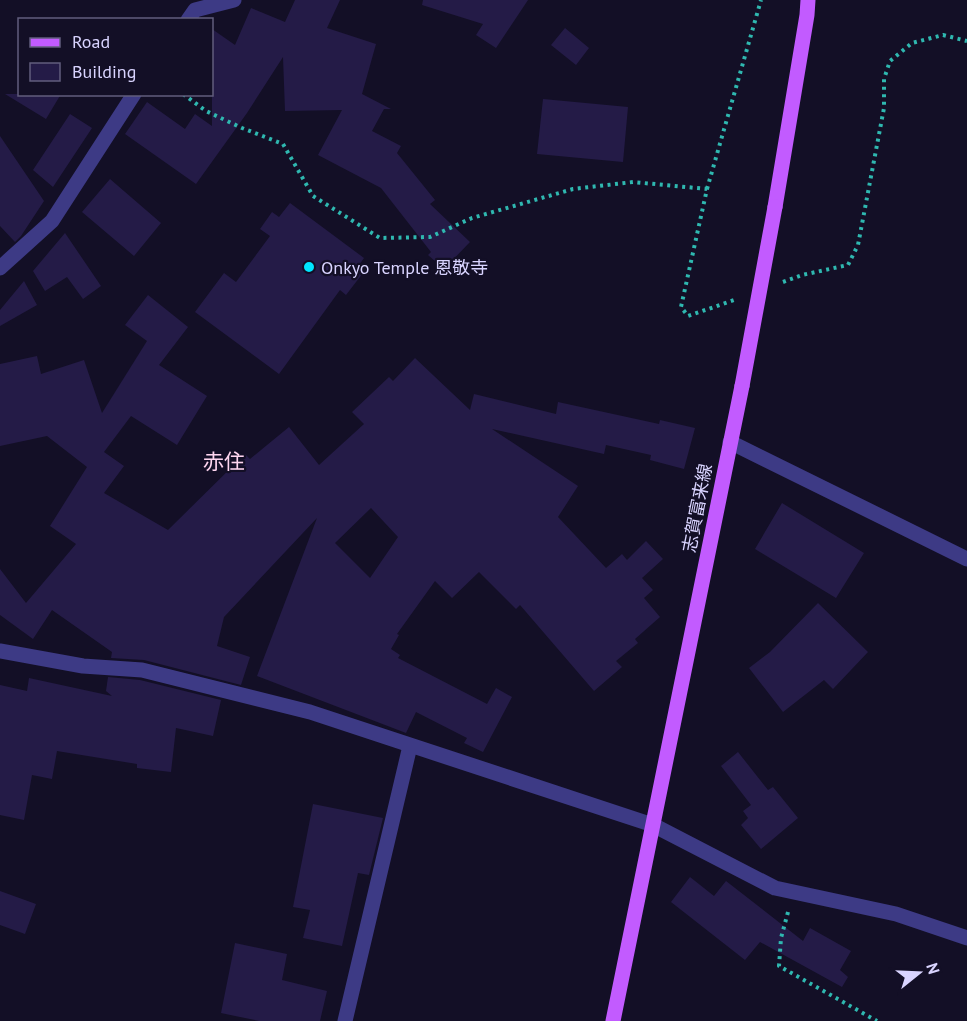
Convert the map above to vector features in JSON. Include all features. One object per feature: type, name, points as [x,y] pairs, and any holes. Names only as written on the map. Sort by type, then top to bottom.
[{"type":"main road","name":"志賀富来線","points":[[613,1021],[742,386],[775,207],[808,0]]},
{"type":"street","points":[[190,18],[195,10],[234,0]]},
{"type":"street","points":[[0,268],[52,221],[133,96]]},
{"type":"street","points":[[730,442],[967,559]]},
{"type":"street","points":[[0,651],[83,666],[142,670],[310,712],[652,825],[775,888],[896,914],[967,938]]},
{"type":"street","points":[[345,1021],[410,746]]},
{"type":"path","points":[[740,298],[688,316],[681,307],[707,189],[761,0]]},
{"type":"path","points":[[781,283],[802,275],[848,265],[858,245],[884,108],[884,79],[890,61],[912,43],[943,35],[967,41]]},
{"type":"path","points":[[186,96],[206,111],[283,144],[313,196],[380,238],[430,237],[472,218],[573,189],[633,182],[707,189]]},
{"type":"path","points":[[794,892],[781,938],[779,966],[877,1021]]},
{"type":"building","points":[[295,0],[340,0],[327,28],[376,44],[362,94],[391,109],[384,109],[372,131],[401,146],[397,153],[435,200],[430,204],[470,242],[444,269],[428,255],[431,252],[381,188],[318,155],[342,110],[285,111],[283,57],[247,113],[196,184],[125,134],[147,102],[185,129],[195,114],[212,126],[213,30],[235,45],[251,8],[285,22]]},
{"type":"building","points":[[423,0],[528,0],[496,48],[476,35],[483,24],[422,5]]},
{"type":"building","points":[[565,28],[589,48],[576,65],[551,45]]},
{"type":"building","points":[[5,94],[60,96],[46,119]]},
{"type":"building","points":[[543,99],[628,107],[623,162],[537,154]]},
{"type":"building","points":[[70,114],[92,128],[53,187],[33,170]]},
{"type":"building","points":[[0,136],[44,201],[15,242],[0,226]]},
{"type":"building","points":[[110,179],[161,223],[134,256],[82,212]]},
{"type":"building","points":[[290,203],[364,258],[357,268],[363,273],[346,295],[340,290],[279,374],[195,312],[224,273],[236,282],[270,236],[260,229],[272,212],[279,217]]},
{"type":"building","points":[[65,233],[101,286],[83,299],[67,277],[45,291],[33,271]]},
{"type":"building","points":[[24,281],[37,305],[0,326],[0,310]]},
{"type":"building","points":[[148,295],[188,327],[159,365],[207,396],[177,445],[131,416],[104,452],[124,466],[104,493],[168,530],[245,454],[250,459],[289,427],[319,465],[364,424],[352,412],[389,377],[393,381],[415,358],[470,410],[474,394],[556,414],[558,402],[659,424],[660,420],[695,428],[684,469],[650,460],[651,455],[606,445],[604,454],[492,429],[578,486],[558,517],[606,568],[622,554],[627,560],[646,541],[663,559],[642,578],[653,590],[644,598],[660,617],[635,639],[638,643],[616,661],[622,667],[594,691],[520,605],[516,609],[479,572],[452,598],[435,581],[397,634],[399,635],[391,649],[400,655],[398,658],[487,704],[496,688],[512,697],[483,752],[464,743],[467,738],[416,712],[406,733],[257,676],[317,518],[224,617],[217,646],[250,657],[241,685],[144,660],[111,658],[112,652],[52,610],[33,639],[0,615],[0,569],[26,603],[76,544],[50,526],[87,467],[47,436],[0,446],[0,364],[37,356],[41,374],[84,360],[102,413],[147,341],[125,325]],"holes":[[[371,508],[398,537],[370,578],[335,543]]]},
{"type":"building","points":[[782,503],[864,553],[836,598],[755,549]]},
{"type":"building","points":[[818,603],[868,652],[833,689],[824,680],[783,712],[749,668],[770,652]]},
{"type":"building","points":[[108,677],[140,680],[221,700],[213,736],[176,728],[171,772],[137,768],[137,764],[57,751],[52,779],[32,775],[24,820],[0,815],[0,685],[27,691],[29,678],[112,696],[106,691]]},
{"type":"building","points":[[738,752],[768,790],[773,787],[798,818],[761,849],[741,825],[748,818],[743,811],[751,805],[721,766]]},
{"type":"building","points":[[313,804],[383,818],[369,875],[358,873],[342,946],[303,938],[310,910],[293,907]]},
{"type":"building","points":[[690,877],[714,896],[726,881],[803,941],[810,928],[851,951],[840,970],[848,977],[842,987],[760,942],[745,960],[671,902]]},
{"type":"building","points":[[0,891],[36,904],[25,934],[0,925]]},
{"type":"building","points":[[235,943],[287,954],[282,980],[327,991],[320,1021],[259,1021],[221,1013]]},
{"type":"place","name":"Onkyo Temple 恩敬寺","points":[[309,267]]},
{"type":"district","name":"赤住","points":[[224,461]]}]
